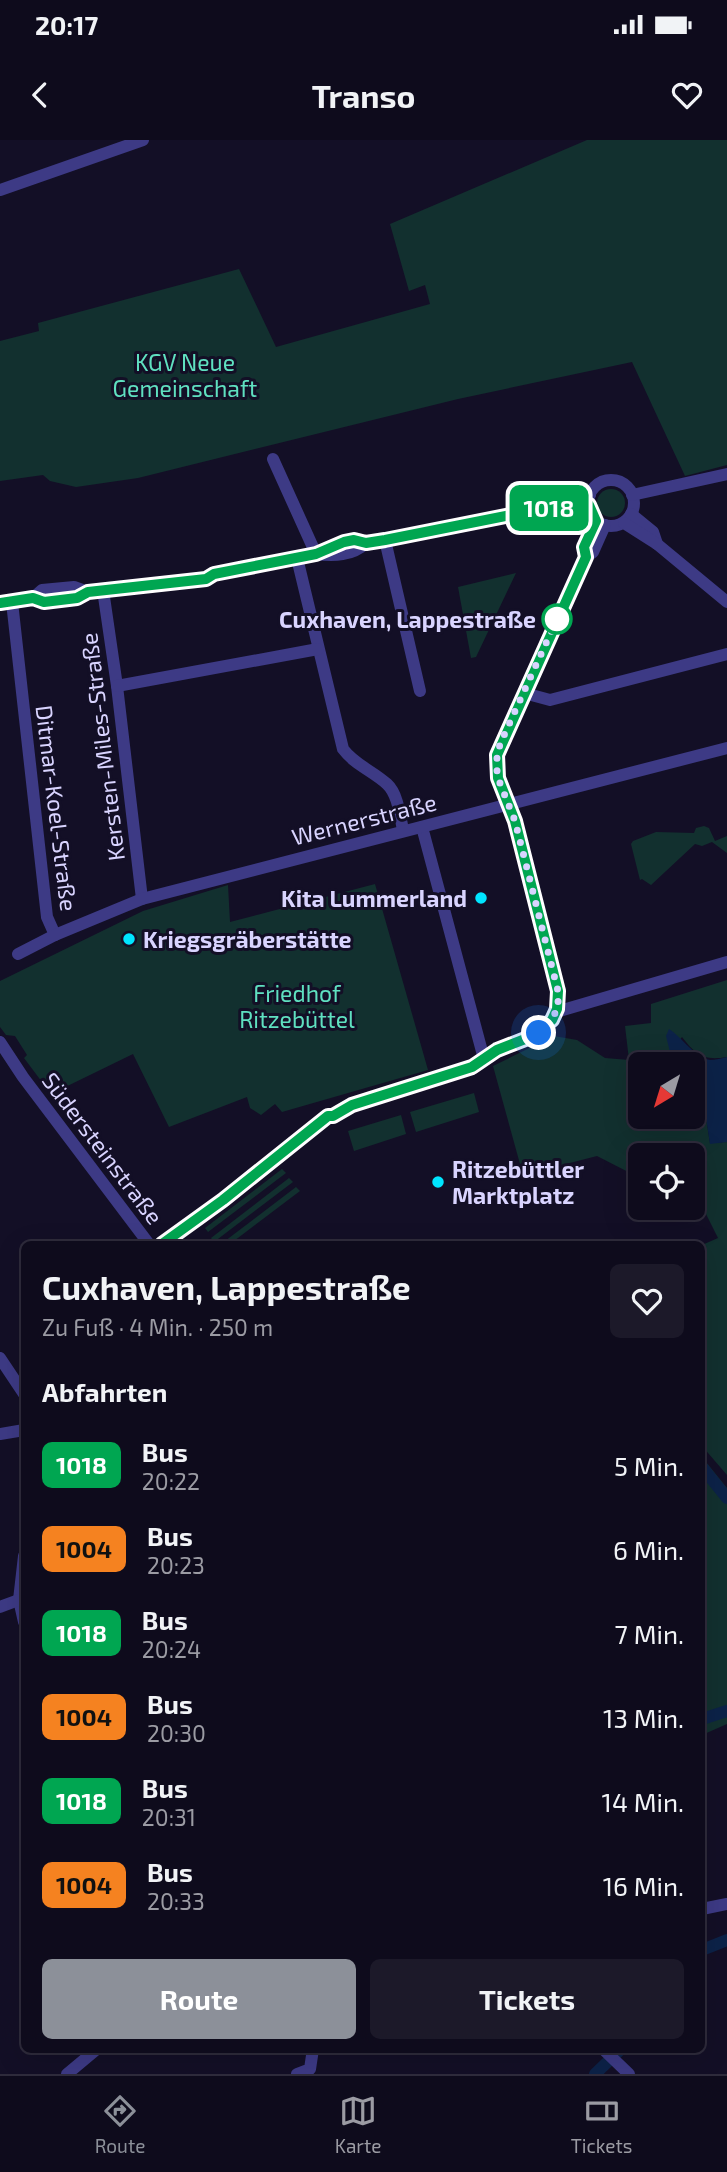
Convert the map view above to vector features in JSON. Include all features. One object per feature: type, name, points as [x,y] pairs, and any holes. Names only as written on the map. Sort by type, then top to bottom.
[{"type":"street","points":[[0,190],[143,140]]},
{"type":"street","points":[[273,459],[316,554]]},
{"type":"street","points":[[632,495],[727,474]]},
{"type":"street","points":[[589,500],[598,485],[614,481],[628,488],[632,495],[634,501],[628,519]]},
{"type":"street","points":[[6,603],[33,598],[42,590],[74,587],[88,592],[206,579],[214,574],[316,554],[334,556],[359,550],[366,543],[551,507],[562,499],[589,500]]},
{"type":"street","points":[[166,1241],[223,1200],[328,1116],[352,1105],[472,1067],[497,1050],[536,1034],[546,1027],[556,1012],[558,991],[522,848],[498,778],[497,755],[586,557],[593,552],[601,523],[589,500]]},
{"type":"street","points":[[601,523],[628,519],[727,602]]},
{"type":"street","points":[[385,540],[420,691]]},
{"type":"street","points":[[297,558],[343,750],[388,785],[394,795],[403,830]]},
{"type":"street","name":"Kersten-Miles-Straße","points":[[103,590],[142,900]]},
{"type":"street","name":"Ditmar-Koel-Straße","points":[[6,603],[47,917],[55,935]]},
{"type":"street","points":[[117,686],[318,649]]},
{"type":"street","points":[[524,693],[550,700],[727,654]]},
{"type":"street","name":"Wernerstraße","points":[[18,954],[55,935],[142,900],[403,830],[727,748]]},
{"type":"street","points":[[422,827],[484,1059]]},
{"type":"street","points":[[556,1012],[727,962]]},
{"type":"street","name":"Südersteinstraße","points":[[0,1042],[23,1077],[147,1241]]},
{"type":"street","name":"Südersteinstraße","points":[[0,1057],[23,1077]]},
{"type":"street","points":[[0,1359],[21,1390]]},
{"type":"street","points":[[0,1434],[21,1430]]},
{"type":"street","points":[[0,1607],[21,1608]]},
{"type":"street","points":[[705,1908],[727,1904]]},
{"type":"street","points":[[67,2074],[92,2053]]},
{"type":"street","points":[[302,2073],[312,2065],[313,2053]]},
{"type":"street","points":[[607,2053],[629,2074]]},
{"type":"green space","name":"KGV Neue Gemeinschaft","points":[[587,140],[727,140],[727,465],[685,476],[632,362],[458,399],[138,478],[76,487],[50,481],[43,475],[0,481],[0,341],[39,331],[38,323],[239,269],[276,347],[430,304],[425,285],[409,291],[390,224]]},
{"type":"green space","points":[[611,489],[621,493],[625,503],[621,513],[611,517],[601,513],[597,503],[601,493]]},
{"type":"green space","points":[[516,573],[476,657],[471,658],[458,587]]},
{"type":"green space","points":[[696,828],[709,828],[715,841],[727,836],[727,853],[712,842],[702,846],[695,844],[651,885],[640,880],[631,844],[633,841],[656,832],[694,833]]},
{"type":"green space","name":"Friedhof Ritzebüttel","points":[[375,884],[428,1070],[282,1112],[275,1104],[261,1115],[250,1108],[247,1097],[169,1127],[133,1054],[51,1094],[24,1058],[27,1055],[15,1036],[6,1035],[0,1027],[0,981],[143,911],[228,885],[230,922]]},
{"type":"green space","points":[[727,980],[727,1057],[705,1057],[705,1052],[697,1052],[682,1037],[670,1052],[628,1052],[625,1026],[651,1023],[651,1004]]},
{"type":"green space","points":[[554,1036],[577,1040],[605,1058],[628,1060],[628,1129],[705,1129],[705,1111],[710,1143],[727,1142],[727,1475],[705,1449],[705,1244],[718,1238],[705,1212],[705,1143],[628,1143],[628,1172],[597,1156],[523,1175],[493,1066]]},
{"type":"green space","points":[[474,1093],[479,1112],[416,1132],[410,1112]]},
{"type":"green space","points":[[401,1115],[406,1134],[354,1151],[348,1131]]},
{"type":"green space","points":[[282,1169],[286,1173],[208,1232],[205,1228]]},
{"type":"green space","points":[[289,1178],[293,1182],[215,1241],[211,1238]]},
{"type":"green space","points":[[296,1187],[300,1191],[234,1241],[225,1241]]},
{"type":"green space","points":[[705,1461],[727,1488],[727,1724],[705,1734]]},
{"type":"water","points":[[669,1029],[695,1052],[670,1052],[666,1036]]},
{"type":"water","points":[[727,1057],[727,1142],[710,1144],[705,1112],[705,1058],[712,1060]]},
{"type":"waterway","points":[[705,1471],[727,1498]]},
{"type":"waterway","points":[[705,1718],[727,1711]]},
{"type":"waterway","points":[[705,1949],[727,1940]]},
{"type":"waterway","points":[[595,2074],[617,2053]]},
{"type":"bus line","name":"1018","points":[[0,603],[33,598],[44,602],[77,598],[88,592],[206,579],[214,574],[316,554],[344,542],[385,540],[551,507],[568,509],[589,505],[596,521],[584,547],[586,557],[497,755],[498,778],[515,821],[558,991],[557,1009],[552,1020],[536,1034],[497,1050],[472,1067],[352,1105],[328,1116],[223,1200],[166,1241]]},
{"type":"place","name":"Cuxhaven, Lappestraße","points":[[557,619]]},
{"type":"place","name":"Kita Lummerland","points":[[481,898]]},
{"type":"place","name":"Kriegsgräberstätte","points":[[129,939]]},
{"type":"place","name":"Ritzebüttler Marktplatz","points":[[438,1182]]},
{"type":"route","points":[[539,1033],[556,1012],[558,991],[515,821],[501,789],[496,763],[500,744],[557,619]]}]
